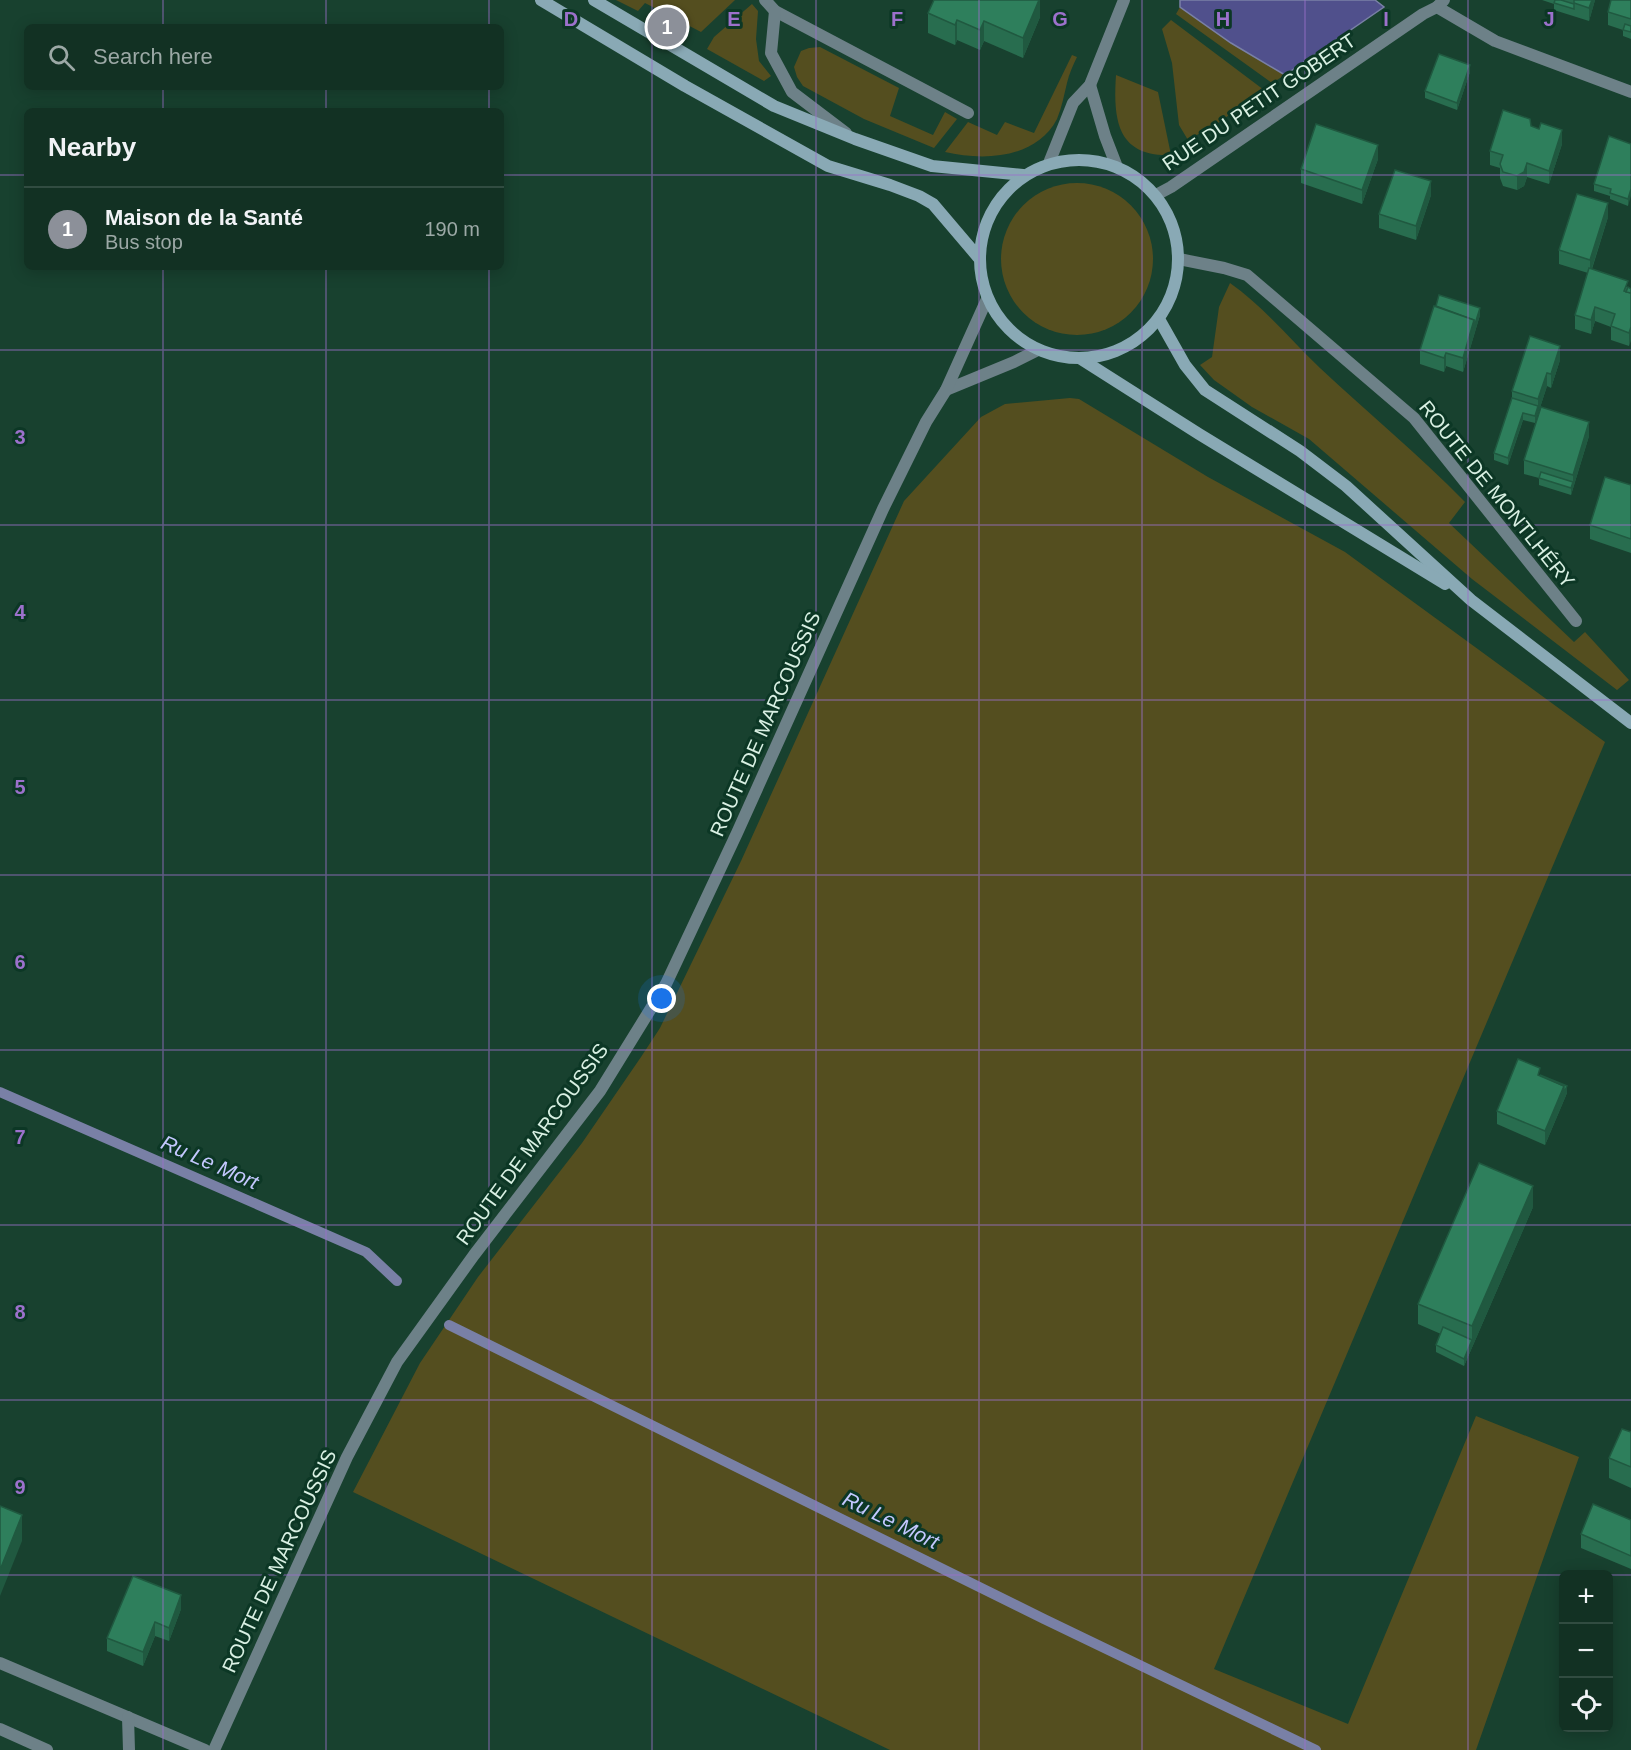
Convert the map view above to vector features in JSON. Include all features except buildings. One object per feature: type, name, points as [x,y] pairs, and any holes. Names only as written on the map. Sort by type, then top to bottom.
[{"type":"main road","points":[[541,0],[685,86],[828,166],[890,185],[933,204],[978,257]]},
{"type":"main road","points":[[594,0],[774,106],[855,139],[932,166],[1023,176]]},
{"type":"main road","points":[[1084,159],[1118,166],[1138,178],[1156,195],[1173,225],[1179,259],[1174,290],[1159,319],[1137,340],[1111,354],[1081,358],[1059,357],[1038,350],[1017,337],[999,320],[987,299],[980,279],[978,257],[984,226],[999,198],[1023,176],[1049,163],[1084,159]]},
{"type":"main road","points":[[1159,319],[1185,365],[1205,390],[1300,451],[1346,486],[1472,600],[1631,723]]},
{"type":"main road","points":[[1081,358],[1199,434],[1472,600]]},
{"type":"street","points":[[765,0],[775,11],[968,114]]},
{"type":"street","points":[[1049,163],[1073,104],[1090,85],[1124,0]]},
{"type":"street","points":[[1441,3],[1495,41],[1631,92]]},
{"type":"street","name":"RUE DU PETIT GOBERT","points":[[1156,195],[1441,3]]},
{"type":"street","points":[[775,11],[771,53],[792,92],[855,139]]},
{"type":"street","points":[[1090,85],[1105,136],[1118,166]]},
{"type":"street","name":"ROUTE DE MONTLHÉRY","points":[[1179,259],[1247,275],[1414,418],[1576,621]]},
{"type":"street","name":"ROUTE DE MARCOUSSIS","points":[[214,1750],[347,1457],[397,1362],[474,1255],[600,1091],[666,984],[883,509],[926,422],[946,390],[987,299]]},
{"type":"street","points":[[946,390],[1038,350]]},
{"type":"street","points":[[0,1663],[205,1750]]},
{"type":"street","points":[[128,1717],[129,1750]]},
{"type":"street","points":[[0,1729],[46,1750]]},
{"type":"shaded area","points":[[616,0],[735,0],[701,32],[645,3],[638,11]]},
{"type":"shaded area","points":[[1180,0],[1375,0],[1384,7],[1285,75],[1231,43],[1180,7]]},
{"type":"shaded area","points":[[752,4],[758,11],[756,39],[759,61],[771,76],[764,81],[707,49],[714,37]]},
{"type":"shaded area","points":[[1180,7],[1231,43],[1285,75],[1272,83],[1176,14]]},
{"type":"shaded area","points":[[1171,20],[1264,90],[1218,123],[1188,140],[1179,125],[1172,63],[1162,29]]},
{"type":"shaded area","points":[[820,47],[899,88],[890,116],[933,135],[945,112],[957,119],[934,148],[864,119],[803,86],[797,77],[794,67],[801,51]]},
{"type":"shaded area","points":[[1072,55],[1077,57],[1057,119],[1048,132],[1036,142],[1008,154],[992,156],[945,152],[968,122],[997,135],[1005,122],[1034,133]]},
{"type":"shaded area","points":[[1116,75],[1158,92],[1171,155],[1139,150],[1122,133],[1116,107]]},
{"type":"shaded area","points":[[1077,183],[1106,189],[1119,196],[1130,206],[1140,217],[1147,230],[1153,259],[1147,288],[1140,301],[1130,312],[1119,322],[1106,329],[1077,335],[1048,329],[1035,322],[1024,312],[1014,301],[1007,288],[1001,259],[1007,230],[1014,217],[1024,206],[1035,196],[1048,189]]},
{"type":"shaded area","points":[[1230,283],[1266,313],[1320,368],[1465,502],[1449,523],[1574,642],[1585,632],[1629,680],[1617,690],[1472,579],[1309,439],[1252,407],[1214,380],[1200,365],[1212,357],[1219,307]]},
{"type":"shaded area","points":[[1079,399],[1208,477],[1345,552],[1605,742],[1214,1669],[1348,1724],[1476,1416],[1579,1457],[1476,1750],[890,1750],[353,1492],[420,1363],[478,1277],[582,1143],[660,1028],[741,861],[904,501],[981,417],[1005,404]]},
{"type":"waterway","name":"Ru Le Mort","points":[[0,1092],[366,1252],[397,1281]]},
{"type":"waterway","name":"Ru Le Mort","points":[[449,1325],[1044,1619],[1316,1750]]},
{"type":"place","name":"Maison de la Santé","points":[[667,27]]}]
